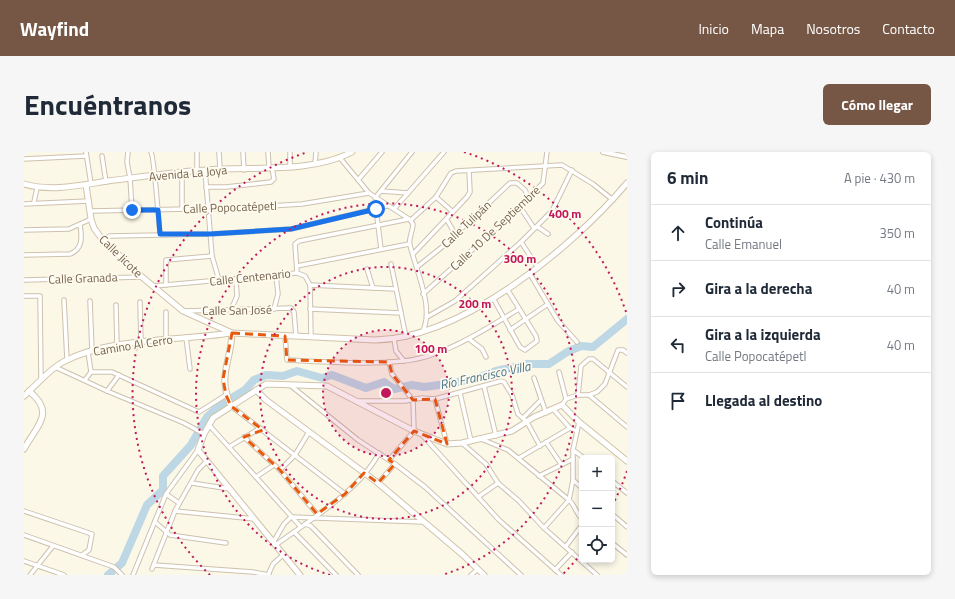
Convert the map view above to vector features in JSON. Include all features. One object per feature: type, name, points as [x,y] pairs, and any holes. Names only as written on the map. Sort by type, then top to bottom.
[{"type":"main road","name":"Avenida La Joya","points":[[24,184],[37,188],[88,185],[130,178],[197,170],[244,170],[315,164],[340,158],[352,152]]},
{"type":"main road","points":[[231,406],[226,395],[223,379],[231,348],[232,332],[285,336],[394,339],[423,332],[493,298],[530,274],[562,249],[613,200],[627,183]]},
{"type":"main road","name":"Calle Jicote","points":[[88,185],[91,219],[94,228],[102,239],[183,311],[232,332]]},
{"type":"main road","name":"Camino Al Cerro","points":[[24,396],[55,367],[67,360],[90,352],[117,346],[166,339],[232,332]]},
{"type":"main road","points":[[300,575],[198,450],[204,434],[213,418],[266,384],[327,386],[358,401],[380,415],[422,435],[447,444],[462,443],[512,431],[525,420],[546,413],[562,405],[579,422],[627,461]]},
{"type":"main road","points":[[256,390],[266,400],[378,483],[484,575]]},
{"type":"main road","points":[[24,449],[42,418],[43,412],[43,406],[39,399],[29,392]]},
{"type":"street","points":[[128,152],[126,162],[130,178],[132,210]]},
{"type":"street","points":[[151,152],[153,155],[160,234]]},
{"type":"street","points":[[197,152],[197,170]]},
{"type":"street","points":[[219,152],[220,169]]},
{"type":"street","points":[[243,152],[244,170]]},
{"type":"street","points":[[206,187],[226,187],[271,182],[274,179],[270,168],[268,152]]},
{"type":"street","points":[[290,152],[290,166]]},
{"type":"street","points":[[315,164],[316,152]]},
{"type":"street","points":[[358,180],[382,152]]},
{"type":"street","points":[[375,198],[412,152]]},
{"type":"street","points":[[394,209],[444,152]]},
{"type":"street","name":"Calle 10 De Septiembre","points":[[423,294],[520,207],[543,183],[544,165],[547,152]]},
{"type":"street","points":[[603,152],[627,157]]},
{"type":"street","points":[[24,160],[86,154],[88,185]]},
{"type":"street","points":[[102,156],[106,182]]},
{"type":"street","points":[[340,158],[369,193],[410,220],[413,230],[409,244],[417,267],[427,317],[423,332]]},
{"type":"street","points":[[410,220],[436,196],[451,173],[469,171],[562,165],[572,170],[613,200]]},
{"type":"street","points":[[205,170],[212,256],[219,280]]},
{"type":"street","points":[[427,317],[454,301],[521,242],[552,211],[572,170]]},
{"type":"street","points":[[413,254],[447,220],[468,196],[470,192],[469,171]]},
{"type":"street","points":[[182,172],[182,209]]},
{"type":"street","name":"Calle Tulipán","points":[[417,267],[510,183],[514,182],[525,190],[529,198]]},
{"type":"street","points":[[34,202],[37,188]]},
{"type":"street","points":[[381,191],[408,193]]},
{"type":"street","name":"Calle Popocatépetl","points":[[91,211],[158,210],[302,204],[369,193]]},
{"type":"street","points":[[436,196],[454,212]]},
{"type":"street","points":[[24,204],[34,202],[89,201]]},
{"type":"street","points":[[102,239],[110,236],[210,234],[291,229],[387,206]]},
{"type":"street","points":[[520,207],[534,228]]},
{"type":"street","points":[[376,209],[381,249]]},
{"type":"street","points":[[24,230],[69,229],[91,219]]},
{"type":"street","name":"Calle Centenario","points":[[154,286],[297,274],[295,244],[299,242],[410,220]]},
{"type":"street","points":[[447,220],[455,234]]},
{"type":"street","points":[[24,255],[70,254],[76,252],[79,248],[82,237],[80,225]]},
{"type":"street","points":[[534,228],[538,227],[548,234]]},
{"type":"street","points":[[521,242],[538,268]]},
{"type":"street","points":[[297,266],[409,244]]},
{"type":"street","points":[[166,285],[166,260],[212,256]]},
{"type":"street","points":[[391,264],[406,337]]},
{"type":"street","points":[[367,270],[372,288]]},
{"type":"street","points":[[297,274],[305,276],[310,285],[311,337]]},
{"type":"street","points":[[530,274],[558,321],[577,342]]},
{"type":"street","points":[[274,309],[278,294],[276,275]]},
{"type":"street","name":"Calle Granada","points":[[24,280],[142,276]]},
{"type":"street","points":[[231,310],[237,296],[236,279]]},
{"type":"street","points":[[310,285],[395,289]]},
{"type":"street","points":[[493,298],[522,349],[525,350],[535,344],[537,341],[536,336],[507,289]]},
{"type":"street","points":[[24,296],[40,296],[41,380]]},
{"type":"street","points":[[64,300],[67,360]]},
{"type":"street","points":[[85,380],[91,372],[90,301]]},
{"type":"street","points":[[140,302],[141,343]]},
{"type":"street","points":[[510,330],[548,304]]},
{"type":"street","points":[[116,305],[117,346]]},
{"type":"street","name":"Calle San José","points":[[183,311],[291,308],[294,312],[296,336]]},
{"type":"street","points":[[310,309],[401,313]]},
{"type":"street","points":[[285,336],[287,360],[404,362],[438,352],[469,338],[519,309]]},
{"type":"street","points":[[166,312],[166,339]]},
{"type":"street","points":[[186,337],[190,369]]},
{"type":"street","points":[[469,338],[482,349],[486,357]]},
{"type":"street","points":[[394,339],[396,351],[404,362]]},
{"type":"street","points":[[562,405],[566,399],[578,395],[589,395],[597,392],[605,384],[618,350],[627,352]]},
{"type":"street","points":[[578,395],[580,366],[589,359],[593,359],[609,374],[626,385]]},
{"type":"street","points":[[389,362],[392,374],[413,400],[414,431],[389,460]]},
{"type":"street","points":[[55,367],[184,423],[204,434]]},
{"type":"street","points":[[91,372],[112,372],[199,412],[226,395]]},
{"type":"street","points":[[559,372],[566,399]]},
{"type":"street","points":[[108,391],[119,375]]},
{"type":"street","points":[[534,378],[546,413]]},
{"type":"street","points":[[358,401],[413,400],[422,398],[435,400],[449,394],[460,393],[472,388],[501,381],[504,382],[512,395],[518,414],[525,420],[540,446]]},
{"type":"street","points":[[288,384],[358,440],[389,460],[442,501],[520,575]]},
{"type":"street","points":[[484,386],[496,436]]},
{"type":"street","points":[[460,393],[471,441]]},
{"type":"street","points":[[589,395],[627,427]]},
{"type":"street","points":[[435,400],[447,444]]},
{"type":"street","points":[[525,420],[541,400]]},
{"type":"street","points":[[231,406],[346,494]]},
{"type":"street","points":[[553,409],[570,428],[577,431]]},
{"type":"street","points":[[544,528],[569,500],[573,480],[573,450],[579,422]]},
{"type":"street","points":[[209,425],[300,526]]},
{"type":"street","points":[[229,448],[260,428]]},
{"type":"street","points":[[518,458],[570,428]]},
{"type":"street","points":[[280,470],[295,455],[308,432]]},
{"type":"street","points":[[422,435],[499,520],[561,575]]},
{"type":"street","points":[[244,437],[260,450],[280,470],[317,514]]},
{"type":"street","points":[[480,439],[508,450],[573,503],[575,512],[579,516]]},
{"type":"street","points":[[546,442],[561,464]]},
{"type":"street","points":[[462,443],[486,464],[498,483],[519,500],[544,528],[597,575]]},
{"type":"street","points":[[133,575],[166,494],[198,450]]},
{"type":"street","points":[[573,450],[580,455]]},
{"type":"street","points":[[275,543],[294,532],[300,526],[305,524],[346,494],[373,464],[378,453]]},
{"type":"street","points":[[540,476],[573,459]]},
{"type":"street","points":[[152,569],[179,503],[192,483],[198,470],[207,461]]},
{"type":"street","points":[[378,483],[394,464]]},
{"type":"street","points":[[256,477],[274,465]]},
{"type":"street","points":[[573,480],[579,485]]},
{"type":"street","points":[[192,483],[230,489]]},
{"type":"street","points":[[478,497],[498,483]]},
{"type":"street","points":[[615,483],[627,493]]},
{"type":"street","points":[[166,494],[179,503]]},
{"type":"street","points":[[24,511],[92,534],[89,550],[82,555]]},
{"type":"street","points":[[175,511],[255,519]]},
{"type":"street","points":[[615,516],[627,526]]},
{"type":"street","points":[[275,543],[284,524],[291,517],[424,522]]},
{"type":"street","points":[[155,522],[166,533],[181,538],[226,543]]},
{"type":"street","points":[[305,524],[311,526],[358,575]]},
{"type":"street","points":[[566,546],[580,527]]},
{"type":"street","points":[[294,532],[336,575]]},
{"type":"street","points":[[24,535],[114,567],[122,575]]},
{"type":"street","points":[[615,545],[627,555]]},
{"type":"street","points":[[30,575],[53,546]]},
{"type":"street","points":[[555,570],[572,552]]},
{"type":"street","points":[[154,565],[237,574],[268,575],[273,564],[284,554]]},
{"type":"street","points":[[24,561],[63,575]]},
{"type":"street","points":[[471,575],[478,569]]},
{"type":"highlighted area","points":[[232,333],[285,336],[287,360],[389,362],[392,374],[413,400],[435,399],[447,444],[414,431],[389,460],[395,464],[378,483],[364,473],[345,494],[317,514],[280,470],[244,437],[263,430],[231,406],[226,395],[223,379]]},
{"type":"waterway","name":"Río Francisco Villa","points":[[108,575],[122,563],[147,505],[163,490],[163,476],[191,445],[207,417],[220,405],[245,390],[254,380],[266,375],[283,376],[297,371],[322,378],[332,375],[366,388],[384,382],[394,389],[412,385],[424,387],[454,383],[527,364],[549,364],[567,352],[581,346],[593,347],[627,319]]},
{"type":"route","points":[[132,210],[158,210],[160,234],[210,234],[291,229],[376,209]]}]
